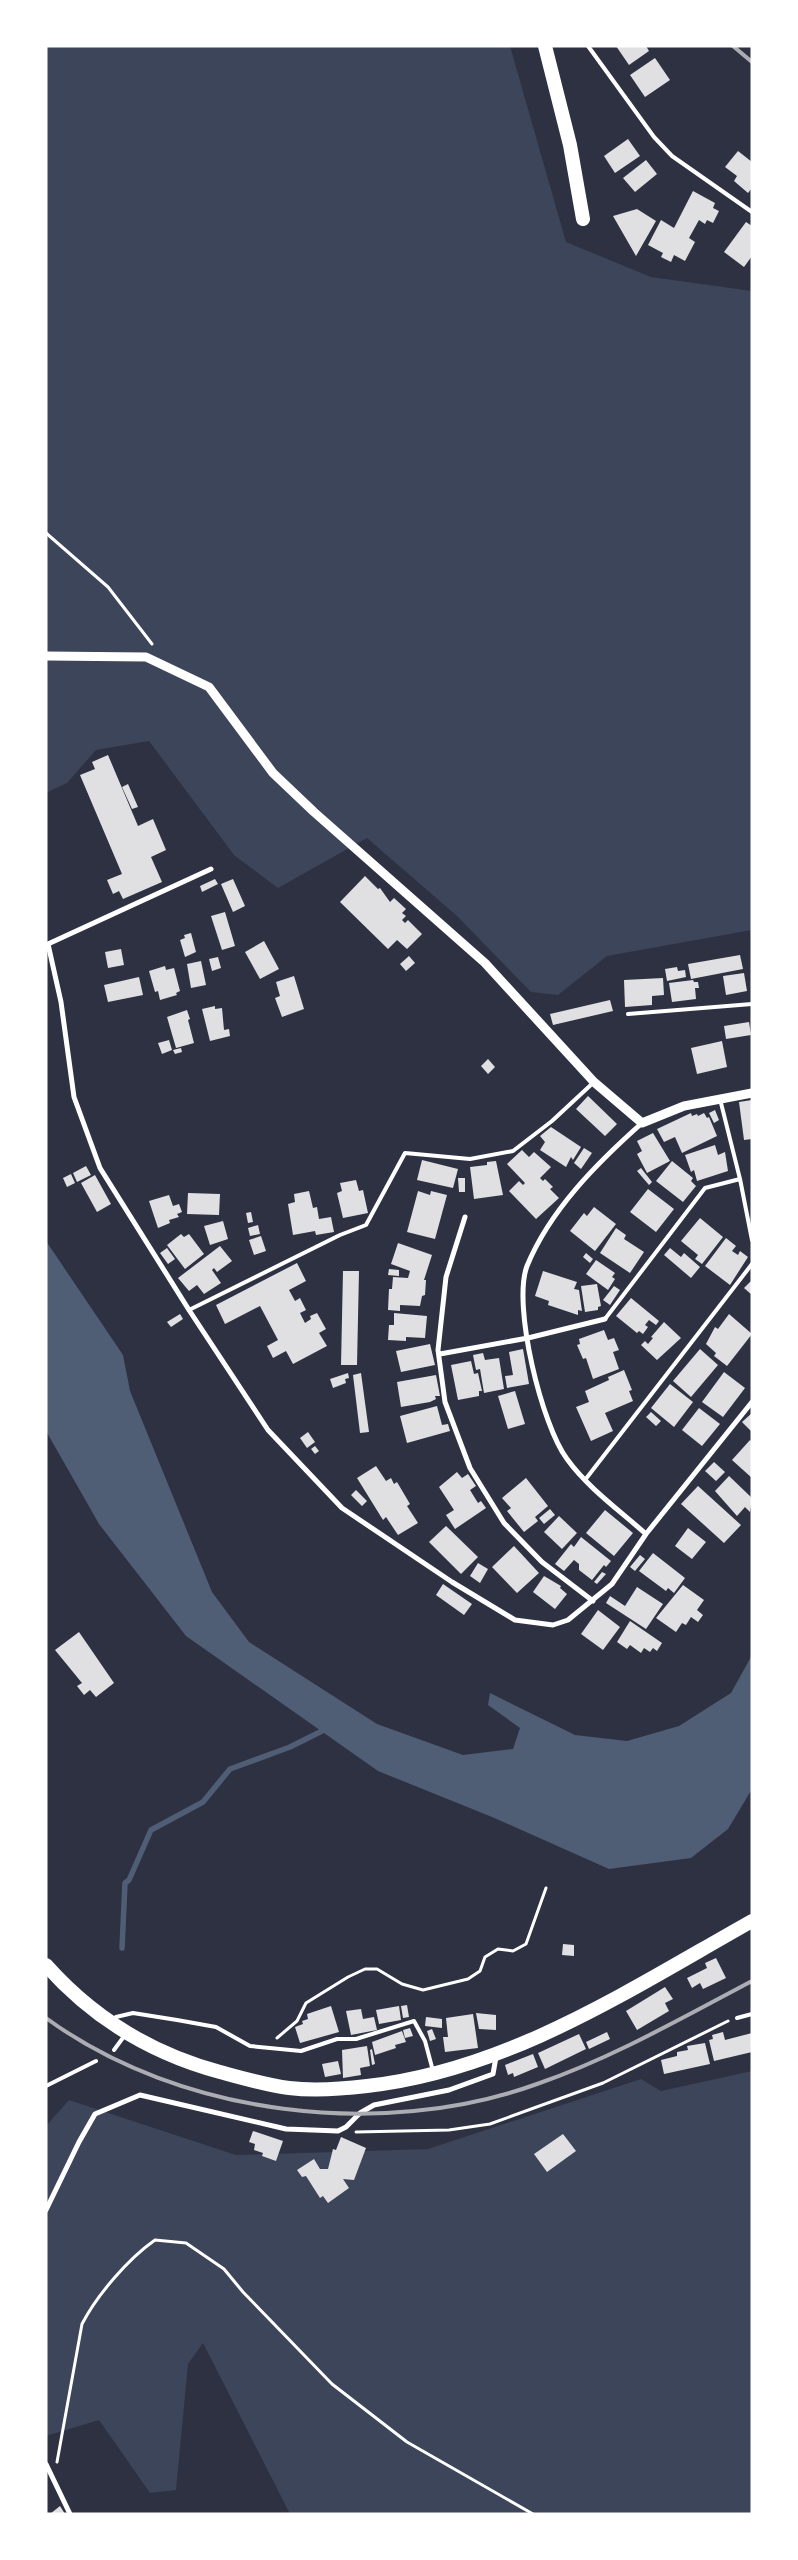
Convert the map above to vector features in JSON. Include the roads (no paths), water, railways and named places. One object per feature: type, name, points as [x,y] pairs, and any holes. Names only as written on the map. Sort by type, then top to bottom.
[{"type":"highway","points":[[545,46],[570,145],[583,219]]},
{"type":"highway","points":[[46,1965],[84,2004],[126,2033],[167,2054],[199,2066],[289,2088],[344,2089],[434,2075],[496,2056],[562,2026],[752,1921]]},
{"type":"street","points":[[46,656],[115,655],[146,657],[209,686],[273,773],[314,812],[485,963],[594,1082],[642,1123]]},
{"type":"street","points":[[211,869],[48,944],[61,1002],[74,1097],[100,1168],[188,1310],[268,1430],[342,1508],[452,1582],[515,1620],[553,1625],[568,1620],[612,1584],[646,1534],[752,1402]]},
{"type":"street","points":[[646,1534],[585,1480],[567,1459],[552,1436],[522,1310],[526,1269],[545,1230],[590,1173],[642,1123],[684,1106],[752,1093]]},
{"type":"street","points":[[465,1217],[446,1277],[438,1350],[445,1402],[470,1468],[499,1515],[542,1562],[593,1601]]},
{"type":"street","points":[[440,1354],[528,1338],[606,1320]]},
{"type":"street","points":[[46,2210],[79,2142],[95,2114],[140,2096],[286,2129],[338,2131],[346,2127],[360,2113],[374,2105],[450,2090],[493,2074],[496,2056]]},
{"type":"street","points":[[46,2464],[70,2514]]},
{"type":"lane","points":[[588,46],[654,137],[672,156],[752,212]]},
{"type":"lane","points":[[628,1014],[752,1004]]},
{"type":"lane","points":[[188,1310],[366,1225],[405,1153],[470,1159],[513,1151],[552,1121],[594,1082]]},
{"type":"lane","points":[[720,1099],[740,1179],[752,1240]]},
{"type":"lane","points":[[606,1320],[705,1188],[740,1179]]},
{"type":"lane","points":[[585,1480],[752,1264]]},
{"type":"lane","points":[[112,2023],[116,2017],[133,2013],[216,2028],[250,2046],[301,2050],[337,2039],[356,2038],[414,2021],[425,2041],[434,2075]]},
{"type":"lane","points":[[737,2018],[752,2014]]},
{"type":"lane","points":[[114,2050],[126,2033]]},
{"type":"lane","points":[[46,2086],[96,2061]]},
{"type":"waterway","points":[[122,1948],[125,1883],[129,1880],[151,1830],[203,1802],[230,1769],[290,1747],[326,1729]]},
{"type":"railway","points":[[733,46],[752,62]]},
{"type":"railway","points":[[46,2018],[99,2051],[157,2078],[219,2097],[284,2109],[349,2114],[414,2111],[477,2101],[565,2074],[620,2050],[752,1981]]}]
